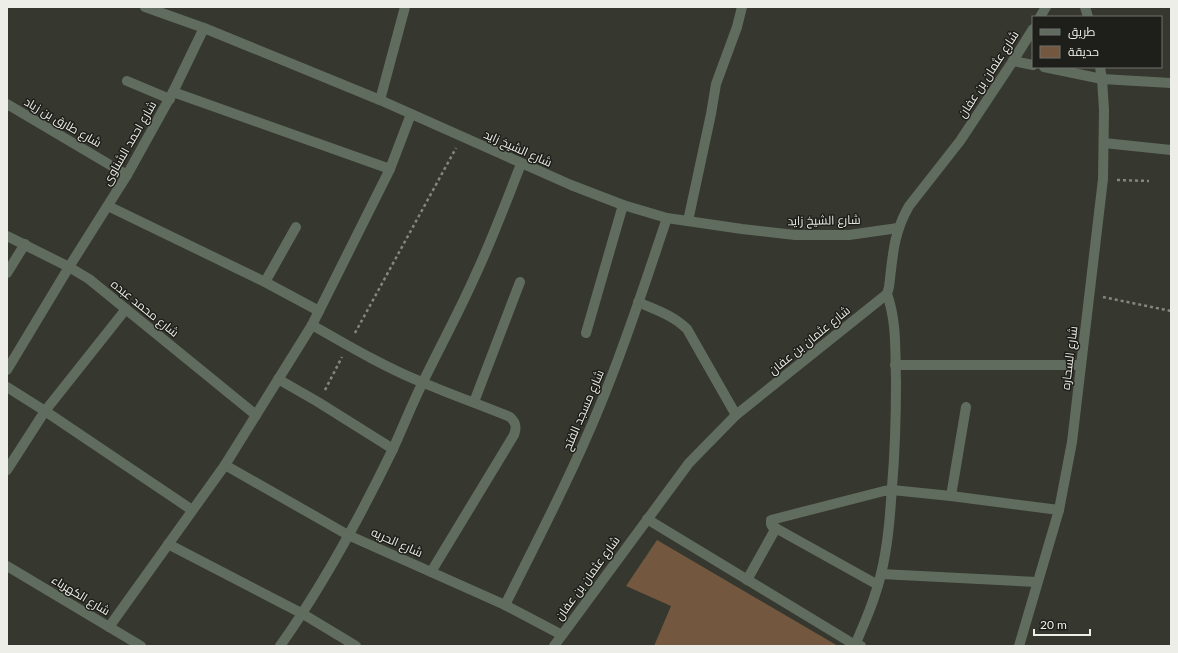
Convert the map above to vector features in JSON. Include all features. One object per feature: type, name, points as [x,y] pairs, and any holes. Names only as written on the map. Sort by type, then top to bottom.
[{"type":"street","name":"شارع الشيخ زايد","points":[[145,7],[204,28],[380,100],[571,185],[623,205],[667,218],[795,235],[849,235],[898,228]]},
{"type":"street","points":[[380,100],[405,7]]},
{"type":"street","points":[[688,221],[716,84],[737,27],[742,7]]},
{"type":"street","points":[[1041,16],[1046,7]]},
{"type":"street","name":"شارع احمد الشناوى","points":[[7,370],[127,175],[171,95],[204,28]]},
{"type":"street","name":"شارع عثمان بن عفان","points":[[554,646],[689,463],[736,415],[887,294],[894,242],[898,228],[909,206],[960,141],[1032,31]]},
{"type":"street","points":[[1013,61],[1032,65]]},
{"type":"street","points":[[1049,68],[1102,79],[1171,84]]},
{"type":"street","name":"شارع السحاره","points":[[1019,646],[1059,510],[1072,442],[1103,179],[1104,110],[1100,68]]},
{"type":"street","points":[[127,81],[390,169]]},
{"type":"street","name":"شارع طارق بن زياد","points":[[7,104],[127,175]]},
{"type":"street","points":[[109,627],[225,465],[312,325],[390,169],[411,114]]},
{"type":"street","points":[[1104,143],[1171,150]]},
{"type":"street","points":[[280,646],[303,614],[327,575],[393,449],[423,383],[476,276],[521,164]]},
{"type":"street","points":[[586,332],[623,205]]},
{"type":"street","points":[[108,206],[265,282],[319,311]]},
{"type":"street","name":"شارع مسجد الفتح","points":[[506,605],[585,440],[620,353],[667,218]]},
{"type":"street","points":[[265,282],[296,227]]},
{"type":"street","name":"شارع محمد عبده","points":[[7,236],[69,267],[89,280],[256,414]]},
{"type":"street","points":[[7,273],[25,244]]},
{"type":"street","points":[[474,402],[520,282]]},
{"type":"street","points":[[647,519],[858,646],[878,585],[888,539],[895,448],[895,365],[894,320],[887,294]]},
{"type":"street","points":[[638,302],[679,321],[687,329],[736,415]]},
{"type":"street","points":[[7,470],[45,411],[126,309]]},
{"type":"street","points":[[312,325],[348,346],[423,383],[474,402],[510,418],[516,425],[516,430],[431,572]]},
{"type":"street","points":[[895,365],[1081,365]]},
{"type":"street","points":[[278,379],[393,449]]},
{"type":"street","points":[[7,388],[45,411],[192,510]]},
{"type":"street","points":[[951,496],[966,407]]},
{"type":"street","name":"شارع الحريه","points":[[225,465],[348,535],[506,605],[562,635]]},
{"type":"street","points":[[878,585],[776,528],[771,524],[771,520],[773,518],[892,490],[1059,510]]},
{"type":"street","points":[[747,580],[776,528]]},
{"type":"street","points":[[168,544],[303,614],[356,646]]},
{"type":"street","name":"شارع الكهرباء","points":[[7,566],[141,646]]},
{"type":"street","points":[[881,574],[1038,582]]},
{"type":"path","points":[[318,402],[462,137]]},
{"type":"path","points":[[1103,179],[1149,181]]},
{"type":"path","points":[[1090,295],[1171,311]]},
{"type":"green space","points":[[657,540],[838,646],[654,646],[671,606],[626,586]]}]
